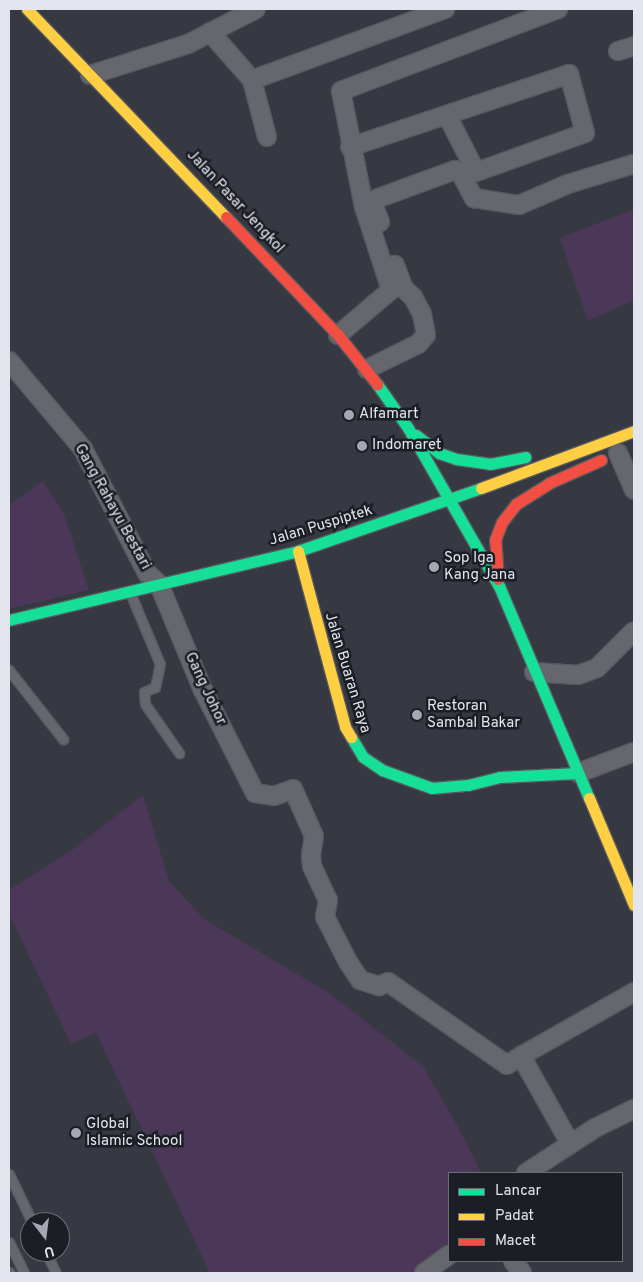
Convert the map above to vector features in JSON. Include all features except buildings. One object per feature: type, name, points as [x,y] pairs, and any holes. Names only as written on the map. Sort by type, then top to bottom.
[{"type":"main road","name":"Jalan Pasar Jengkol","points":[[27,9],[338,334],[367,370],[408,428]]},
{"type":"main road","points":[[408,428],[439,453],[490,464],[617,447]]},
{"type":"main road","points":[[408,428],[498,586],[634,905]]},
{"type":"main road","name":"Jalan Puspiptek","points":[[9,620],[298,551],[617,447],[634,431]]},
{"type":"main road","points":[[498,586],[496,540],[502,522],[516,504],[548,483],[617,447]]},
{"type":"main road","name":"Jalan Buaran Raya","points":[[298,551],[345,727],[362,757],[382,770],[432,788],[548,773],[578,773]]},
{"type":"main road","points":[[548,773],[564,757],[566,745]]},
{"type":"street","points":[[90,75],[188,44],[256,9]]},
{"type":"street","points":[[252,80],[445,9]]},
{"type":"street","points":[[338,334],[391,290],[364,207],[350,147],[342,91],[558,9]]},
{"type":"street","points":[[210,32],[252,80],[267,137]]},
{"type":"street","points":[[350,147],[569,74],[585,133],[476,172],[447,115]]},
{"type":"street","points":[[367,370],[418,344],[426,335],[422,314],[413,297],[404,289],[374,206],[376,199],[456,170],[460,172],[474,198],[519,205],[568,184],[634,164]]},
{"type":"street","name":"Gang Rahayu Bestari","points":[[9,361],[83,449],[147,573],[159,584]]},
{"type":"street","points":[[617,447],[634,490]]},
{"type":"street","name":"Gang Johor","points":[[159,584],[203,690],[255,793],[274,796],[293,789],[314,836],[311,855],[312,866],[328,900],[325,917],[360,980],[379,986],[388,982],[507,1065],[521,1056]]},
{"type":"street","points":[[534,672],[578,675],[597,668],[634,631]]},
{"type":"street","points":[[578,773],[634,752]]},
{"type":"street","points":[[570,1143],[521,1056],[634,992]]},
{"type":"street","points":[[527,1172],[570,1143],[634,1109]]},
{"type":"street","points":[[424,1273],[448,1256]]},
{"type":"street","points":[[514,1262],[522,1273]]},
{"type":"lane","points":[[129,590],[160,664],[155,686],[144,692],[145,704],[179,753]]},
{"type":"lane","points":[[9,670],[64,739]]},
{"type":"lane","points":[[9,1174],[27,1212]]},
{"type":"lane","points":[[9,1242],[24,1273]]},
{"type":"shaded area","points":[[634,209],[634,300],[588,321],[560,238]]},
{"type":"shaded area","points":[[43,481],[64,514],[89,590],[9,609],[9,505]]},
{"type":"shaded area","points":[[143,795],[169,881],[204,919],[329,993],[423,1066],[466,1141],[481,1172],[448,1172],[448,1252],[412,1273],[210,1273],[96,1033],[71,1044],[9,914],[9,890],[72,850]]},
{"type":"traffic: fast","points":[[377,384],[408,428],[499,586],[589,798]]},
{"type":"traffic: fast","points":[[416,435],[439,453],[456,459],[490,464],[525,457]]},
{"type":"traffic: fast","points":[[9,620],[298,551],[481,488]]},
{"type":"traffic: fast","points":[[351,737],[363,757],[382,770],[432,788],[468,785],[500,777],[578,773]]},
{"type":"traffic: slow","points":[[27,9],[226,217]]},
{"type":"traffic: slow","points":[[481,488],[634,431]]},
{"type":"traffic: slow","points":[[298,551],[345,727],[351,737]]},
{"type":"traffic: slow","points":[[589,798],[634,905]]},
{"type":"traffic: jam","points":[[226,217],[338,335],[377,384]]},
{"type":"traffic: jam","points":[[498,579],[495,540],[502,522],[516,504],[549,483],[601,460]]},
{"type":"place","name":"Alfamart","points":[[349,415]]},
{"type":"place","name":"Indomaret","points":[[362,446]]},
{"type":"place","name":"Sop Iga Kang Jana","points":[[434,567]]},
{"type":"place","name":"Restoran Sambal Bakar","points":[[417,715]]},
{"type":"place","name":"Global Islamic School","points":[[76,1133]]}]
